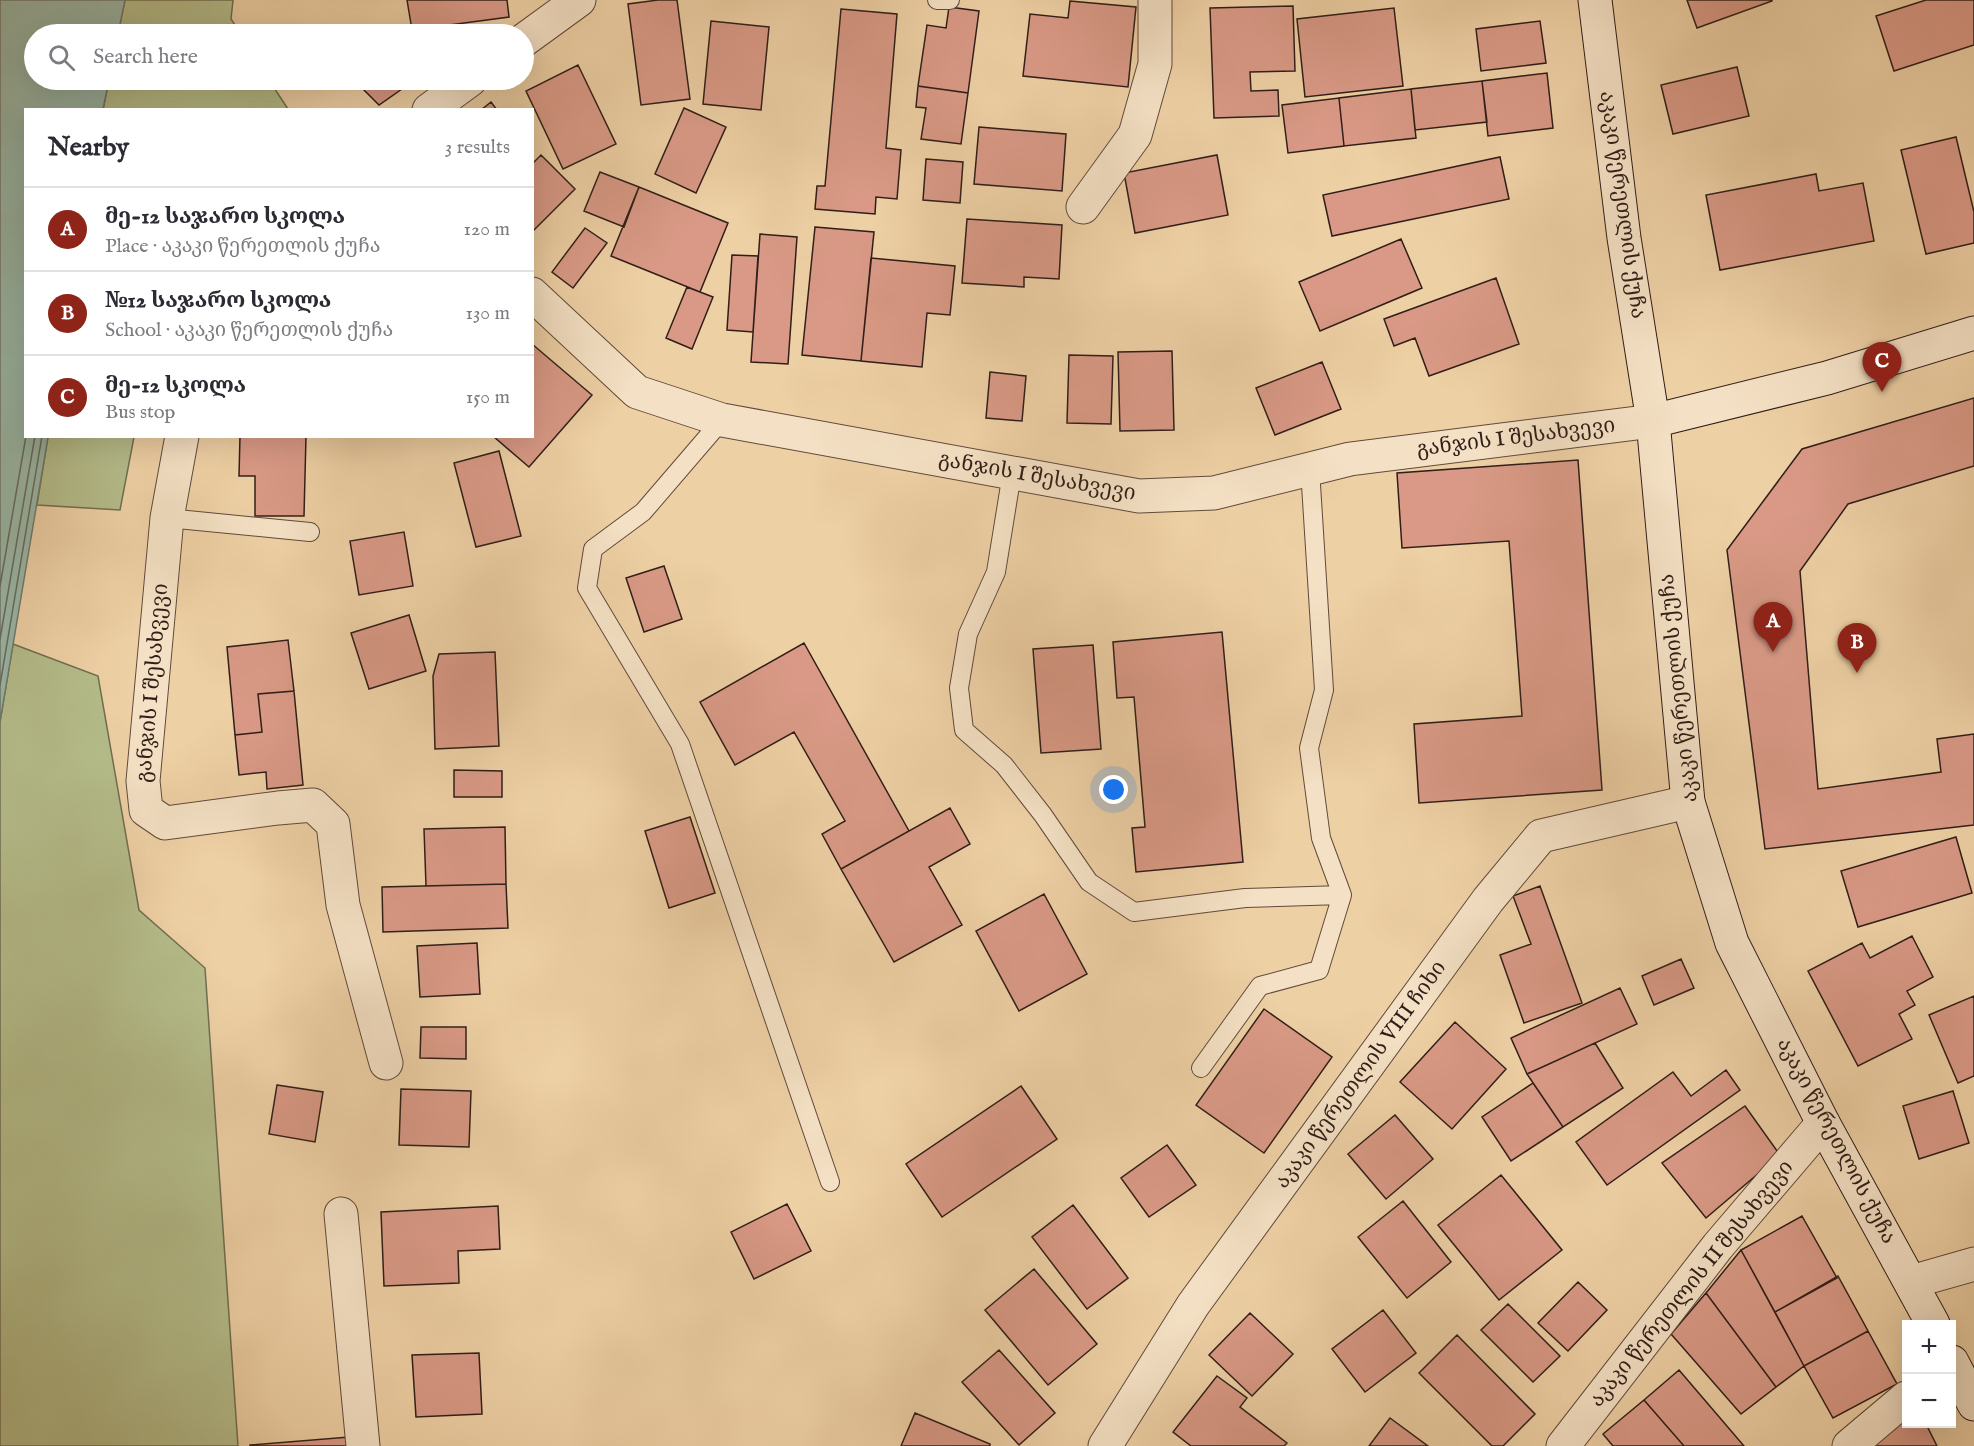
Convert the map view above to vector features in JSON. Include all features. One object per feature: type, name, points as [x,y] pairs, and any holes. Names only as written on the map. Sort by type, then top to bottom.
[{"type":"street","points":[[534,33],[579,0]]},
{"type":"street","points":[[1083,207],[1134,135],[1155,64],[1155,0]]},
{"type":"street","name":"აკაკი წერეთლის ქუჩა","points":[[1595,0],[1624,238],[1653,421],[1688,802],[1732,943],[1823,1123],[1931,1320]]},
{"type":"street","points":[[432,108],[456,90]]},
{"type":"street","name":"განჯის I შესახვევი","points":[[534,296],[637,392],[722,420],[1139,496],[1214,493],[1350,459],[1653,421],[1827,378],[1974,333]]},
{"type":"street","name":"განჯის I შესახვევი","points":[[182,438],[167,518],[142,781],[146,810],[165,823],[313,805],[333,824],[343,905],[386,1063]]},
{"type":"street","name":"აკაკი წერეთლის VIII ჩიხი","points":[[1105,1446],[1193,1305],[1488,900],[1541,836],[1688,802]]},
{"type":"street","name":"აკაკი წერეთლის II შესახვევი","points":[[1563,1446],[1718,1246],[1823,1123]]},
{"type":"street","points":[[341,1214],[363,1446]]},
{"type":"street","points":[[1911,1281],[1974,1264]]},
{"type":"street","points":[[1956,1370],[1974,1404]]},
{"type":"street","points":[[1849,1446],[1902,1401]]},
{"type":"lane","points":[[938,0],[950,0]]},
{"type":"lane","points":[[722,420],[643,512],[593,549],[586,588],[680,744],[830,1182]]},
{"type":"lane","points":[[1201,1068],[1260,986],[1319,969],[1342,895],[1320,838],[1309,748],[1324,690],[1310,469]]},
{"type":"lane","points":[[1012,473],[996,572],[968,634],[959,688],[964,730],[1004,765],[1043,815],[1089,882],[1134,912],[1245,898],[1342,895]]},
{"type":"lane","points":[[167,518],[310,532]]},
{"type":"green space","points":[[125,0],[233,0],[231,19],[234,24],[120,24]]},
{"type":"green space","points":[[107,90],[276,90],[287,108],[103,108]]},
{"type":"green space","points":[[48,438],[134,438],[120,510],[37,505]]},
{"type":"green space","points":[[13,644],[98,676],[139,910],[205,968],[238,1446],[0,1446],[0,722]]},
{"type":"water","points":[[0,0],[125,0],[120,24],[24,24],[24,90],[107,90],[103,108],[24,108],[24,438],[48,438],[0,722]]},
{"type":"building","points":[[407,0],[507,0],[509,17],[457,24],[411,24]]},
{"type":"building","points":[[677,0],[690,99],[641,105],[628,4]]},
{"type":"building","points":[[1687,0],[1772,0],[1772,1],[1697,28]]},
{"type":"building","points":[[1926,0],[1974,0],[1974,45],[1894,71],[1876,16]]},
{"type":"building","points":[[1070,1],[1136,7],[1128,87],[1023,76],[1030,14],[1068,18]]},
{"type":"building","points":[[1293,6],[1295,71],[1250,72],[1251,91],[1278,90],[1279,116],[1214,118],[1210,8]]},
{"type":"building","points":[[949,7],[979,11],[968,93],[918,86],[927,25],[946,28]]},
{"type":"building","points":[[1394,8],[1403,86],[1305,97],[1297,19]]},
{"type":"building","points":[[841,9],[897,14],[886,148],[901,150],[897,199],[876,197],[875,214],[815,209],[817,186],[825,186]]},
{"type":"building","points":[[711,21],[769,27],[761,110],[703,104]]},
{"type":"building","points":[[1540,21],[1546,63],[1481,71],[1476,29]]},
{"type":"building","points":[[578,65],[616,144],[563,169],[526,91],[534,90],[534,87]]},
{"type":"building","points":[[1737,67],[1749,116],[1673,134],[1661,85]]},
{"type":"building","points":[[1547,73],[1553,128],[1488,136],[1482,81]]},
{"type":"building","points":[[1482,81],[1487,122],[1415,130],[1411,89]]},
{"type":"building","points":[[918,86],[968,93],[961,144],[921,139],[926,108],[916,107]]},
{"type":"building","points":[[1411,89],[1416,138],[1344,146],[1339,98]]},
{"type":"building","points":[[364,90],[401,90],[379,105]]},
{"type":"building","points":[[1339,98],[1344,146],[1288,153],[1282,105]]},
{"type":"building","points":[[491,102],[496,108],[484,108]]},
{"type":"building","points":[[684,108],[726,127],[696,193],[655,174]]},
{"type":"building","points":[[979,127],[1066,134],[1062,191],[974,184]]},
{"type":"building","points":[[1956,137],[1974,212],[1974,243],[1926,254],[1901,150]]},
{"type":"building","points":[[541,155],[575,189],[534,230],[534,162]]},
{"type":"building","points":[[1217,155],[1228,215],[1135,233],[1124,173]]},
{"type":"building","points":[[1500,157],[1509,199],[1332,236],[1323,195]]},
{"type":"building","points":[[926,159],[963,162],[960,203],[923,200]]},
{"type":"building","points":[[600,172],[639,187],[624,227],[584,211]]},
{"type":"building","points":[[1816,174],[1819,191],[1863,183],[1874,241],[1720,270],[1706,195]]},
{"type":"building","points":[[639,187],[728,223],[700,292],[611,256]]},
{"type":"building","points":[[967,219],[1062,225],[1059,279],[1024,277],[1024,287],[962,283]]},
{"type":"building","points":[[815,227],[874,232],[861,361],[802,355]]},
{"type":"building","points":[[585,228],[607,243],[573,288],[552,272]]},
{"type":"building","points":[[760,234],[797,237],[788,364],[751,362]]},
{"type":"building","points":[[1401,239],[1422,288],[1320,331],[1299,282]]},
{"type":"building","points":[[732,255],[758,256],[753,332],[727,330]]},
{"type":"building","points":[[871,258],[955,266],[950,315],[927,313],[922,367],[861,361]]},
{"type":"building","points":[[1496,278],[1519,344],[1429,376],[1415,338],[1394,346],[1384,319]]},
{"type":"building","points":[[687,287],[713,297],[692,349],[666,338]]},
{"type":"building","points":[[534,346],[592,395],[529,467],[495,438],[534,438]]},
{"type":"building","points":[[1172,351],[1174,430],[1120,431],[1118,352]]},
{"type":"building","points":[[1069,355],[1113,356],[1111,424],[1067,423]]},
{"type":"building","points":[[1322,362],[1341,409],[1275,435],[1256,388]]},
{"type":"building","points":[[990,372],[1026,376],[1022,421],[986,418]]},
{"type":"building","points":[[1974,398],[1974,466],[1848,504],[1800,571],[1818,789],[1941,772],[1937,739],[1974,734],[1974,825],[1765,849],[1727,550],[1802,449]]},
{"type":"building","points":[[240,438],[306,438],[304,516],[255,516],[255,476],[239,476]]},
{"type":"building","points":[[499,451],[521,536],[476,547],[454,463]]},
{"type":"building","points":[[1578,460],[1602,790],[1419,803],[1414,724],[1522,716],[1509,541],[1402,548],[1397,473]]},
{"type":"building","points":[[404,532],[413,586],[359,595],[350,541]]},
{"type":"building","points":[[664,566],[682,619],[644,632],[626,578]]},
{"type":"building","points":[[409,615],[426,671],[369,689],[351,633]]},
{"type":"building","points":[[1222,632],[1243,862],[1136,872],[1132,828],[1145,827],[1134,697],[1117,698],[1113,642]]},
{"type":"building","points":[[288,640],[294,691],[258,694],[262,732],[235,735],[227,647]]},
{"type":"building","points":[[804,643],[909,831],[841,869],[822,834],[845,821],[794,732],[735,765],[700,702]]},
{"type":"building","points":[[1093,645],[1101,749],[1041,753],[1033,649]]},
{"type":"building","points":[[495,652],[499,746],[435,749],[433,676],[439,654]]},
{"type":"building","points":[[294,691],[303,785],[267,789],[266,772],[239,775],[235,735],[262,732],[258,694]]},
{"type":"building","points":[[454,770],[502,771],[502,797],[454,797]]},
{"type":"building","points":[[950,808],[970,844],[929,867],[962,925],[894,962],[841,869]]},
{"type":"building","points":[[690,817],[715,893],[669,908],[645,831]]},
{"type":"building","points":[[505,827],[506,884],[426,886],[424,829]]},
{"type":"building","points":[[1956,837],[1972,893],[1858,927],[1841,871]]},
{"type":"building","points":[[506,884],[508,928],[383,932],[382,887]]},
{"type":"building","points":[[1540,886],[1582,1003],[1524,1023],[1500,955],[1531,944],[1513,896]]},
{"type":"building","points":[[1044,894],[1087,974],[1019,1011],[976,931]]},
{"type":"building","points":[[1912,936],[1933,977],[1907,991],[1915,1005],[1899,1014],[1912,1039],[1858,1066],[1808,971],[1862,943],[1870,958]]},
{"type":"building","points":[[477,943],[480,994],[420,997],[417,946]]},
{"type":"building","points":[[1681,959],[1694,988],[1654,1005],[1642,976]]},
{"type":"building","points":[[1620,988],[1637,1024],[1527,1074],[1511,1038]]},
{"type":"building","points":[[1974,996],[1974,1076],[1958,1083],[1929,1015]]},
{"type":"building","points":[[1264,1009],[1332,1057],[1264,1153],[1196,1105]]},
{"type":"building","points":[[1455,1022],[1506,1069],[1452,1129],[1400,1082]]},
{"type":"building","points":[[421,1027],[466,1027],[466,1059],[420,1058]]},
{"type":"building","points":[[1595,1043],[1623,1088],[1563,1127],[1527,1074]]},
{"type":"building","points":[[1726,1070],[1740,1090],[1607,1185],[1576,1142],[1673,1072],[1691,1096]]},
{"type":"building","points":[[1533,1083],[1563,1127],[1511,1161],[1482,1117]]},
{"type":"building","points":[[277,1085],[323,1092],[315,1142],[269,1134]]},
{"type":"building","points":[[1021,1086],[1057,1139],[942,1217],[906,1164]]},
{"type":"building","points":[[401,1089],[471,1091],[469,1147],[399,1145]]},
{"type":"building","points":[[1953,1091],[1969,1143],[1919,1159],[1903,1106]]},
{"type":"building","points":[[1745,1106],[1780,1155],[1706,1218],[1662,1163]]},
{"type":"building","points":[[1395,1115],[1433,1159],[1386,1199],[1348,1154]]},
{"type":"building","points":[[1167,1145],[1196,1185],[1149,1217],[1121,1178]]},
{"type":"building","points":[[1501,1175],[1562,1250],[1499,1300],[1438,1225]]},
{"type":"building","points":[[1403,1201],[1451,1262],[1407,1298],[1358,1237]]},
{"type":"building","points":[[787,1204],[811,1251],[754,1279],[731,1232]]},
{"type":"building","points":[[1073,1205],[1128,1278],[1087,1309],[1032,1237]]},
{"type":"building","points":[[498,1206],[500,1249],[458,1251],[459,1283],[384,1286],[381,1212]]},
{"type":"building","points":[[1802,1216],[1837,1278],[1775,1312],[1741,1250]]},
{"type":"building","points":[[1741,1250],[1804,1366],[1776,1387],[1706,1293]]},
{"type":"building","points":[[1034,1269],[1097,1344],[1048,1385],[985,1310]]},
{"type":"building","points":[[1838,1276],[1868,1331],[1804,1366],[1775,1312]]},
{"type":"building","points":[[1578,1282],[1607,1310],[1568,1351],[1538,1323]]},
{"type":"building","points":[[1706,1293],[1776,1387],[1741,1414],[1671,1334]]},
{"type":"building","points":[[1508,1304],[1560,1356],[1533,1382],[1481,1330]]},
{"type":"building","points":[[1383,1310],[1416,1353],[1365,1392],[1332,1349]]},
{"type":"building","points":[[1250,1313],[1293,1354],[1252,1396],[1209,1355]]},
{"type":"building","points":[[1868,1331],[1897,1384],[1833,1418],[1804,1366]]},
{"type":"building","points":[[1457,1335],[1535,1414],[1503,1446],[1492,1446],[1419,1373]]},
{"type":"building","points":[[999,1350],[1055,1413],[1019,1445],[962,1382]]},
{"type":"building","points":[[479,1353],[482,1414],[416,1417],[412,1355]]},
{"type":"building","points":[[1679,1370],[1744,1446],[1684,1446],[1644,1400]]},
{"type":"building","points":[[1217,1376],[1247,1398],[1240,1407],[1287,1443],[1284,1446],[1191,1446],[1173,1432]]},
{"type":"building","points":[[1644,1400],[1684,1446],[1613,1446],[1603,1434]]},
{"type":"building","points":[[915,1413],[990,1444],[990,1446],[901,1446]]},
{"type":"building","points":[[1902,1416],[1902,1428],[1928,1428],[1937,1446],[1871,1446]]},
{"type":"building","points":[[1390,1418],[1428,1446],[1369,1446]]},
{"type":"building","points":[[349,1437],[350,1446],[250,1446],[250,1445]]},
{"type":"place","name":"მე-12 სკოლა","points":[[1882,392]]},
{"type":"place","name":"მე-12 საჯარო სკოლა","points":[[1773,652]]},
{"type":"place","name":"№12 საჯარო სკოლა","points":[[1857,673]]}]
